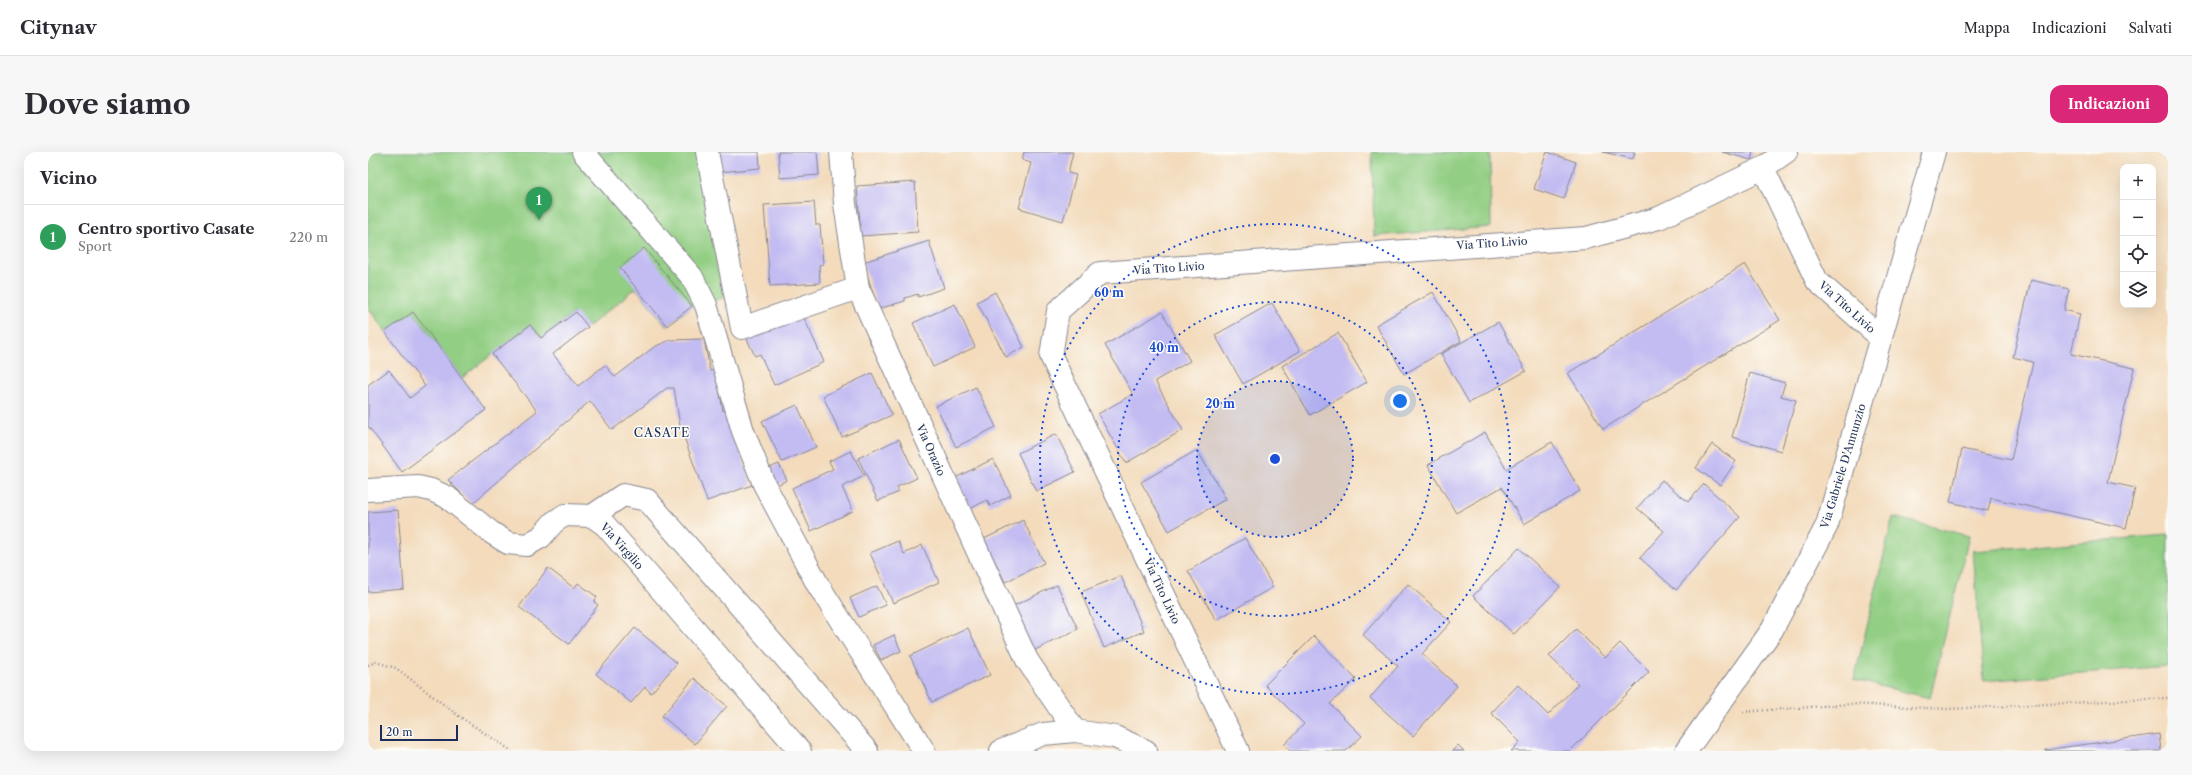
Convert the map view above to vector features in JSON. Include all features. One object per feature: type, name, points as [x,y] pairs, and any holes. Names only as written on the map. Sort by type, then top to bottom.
[{"type":"street","points":[[583,152],[692,277],[706,305],[743,431],[764,484],[818,585],[924,751]]},
{"type":"street","points":[[707,152],[742,328],[858,288]]},
{"type":"street","name":"Via Orazio","points":[[842,152],[845,204],[858,288],[1027,660],[1074,731]]},
{"type":"street","name":"Via Tito Livio","points":[[1238,751],[1051,356],[1058,311],[1100,273],[1586,238],[1659,218],[1763,168],[1786,152]]},
{"type":"street","name":"Via Gabriele D'Annunzio","points":[[1686,751],[1772,630],[1827,525],[1934,152]]},
{"type":"street","name":"Via Tito Livio","points":[[1763,168],[1817,281],[1881,338]]},
{"type":"street","name":"Via Virgilio","points":[[368,490],[418,487],[431,490],[447,497],[492,533],[508,543],[527,545],[541,537],[554,522],[565,515],[592,516],[605,525],[800,751]]},
{"type":"street","points":[[592,516],[623,495],[647,500],[867,751]]},
{"type":"street","points":[[1001,751],[1043,734],[1074,731],[1115,737],[1146,751]]},
{"type":"path","points":[[368,664],[376,662],[396,668],[460,717],[512,751]]},
{"type":"path","points":[[1712,715],[1850,704],[1948,709],[2168,698]]},
{"type":"green space","points":[[368,152],[697,152],[727,297],[692,306],[667,326],[636,288],[588,327],[575,312],[541,338],[530,325],[462,378],[413,312],[385,332],[368,307]]},
{"type":"green space","points":[[1372,152],[1490,152],[1491,227],[1374,236]]},
{"type":"green space","points":[[1893,517],[1969,536],[1930,698],[1854,680]]},
{"type":"green space","points":[[2168,535],[2168,666],[1984,681],[1973,551]]},
{"type":"building","points":[[717,152],[759,152],[760,168],[720,172]]},
{"type":"building","points":[[778,152],[817,152],[819,175],[780,178]]},
{"type":"building","points":[[1024,152],[1073,152],[1068,173],[1076,175],[1063,221],[1019,208],[1031,163],[1022,160]]},
{"type":"building","points":[[1547,152],[1576,162],[1564,199],[1534,189]]},
{"type":"building","points":[[1603,152],[1635,152],[1633,159]]},
{"type":"building","points":[[1722,152],[1753,152],[1751,160]]},
{"type":"building","points":[[915,182],[918,232],[861,236],[857,186]]},
{"type":"building","points":[[814,202],[816,225],[820,225],[823,264],[819,265],[820,283],[770,286],[764,205]]},
{"type":"building","points":[[929,241],[944,288],[918,297],[918,294],[905,298],[905,301],[878,309],[863,262]]},
{"type":"building","points":[[644,248],[692,306],[667,326],[620,268]]},
{"type":"building","points":[[1745,264],[1780,320],[1603,429],[1568,373]]},
{"type":"building","points":[[2031,280],[2069,289],[2064,310],[2080,314],[2071,354],[2134,368],[2108,482],[2135,488],[2126,528],[1991,498],[1988,511],[1950,502],[1962,449],[2011,460],[2033,362],[2013,357]]},
{"type":"building","points":[[995,292],[1024,347],[1006,357],[977,302]]},
{"type":"building","points":[[1433,292],[1461,341],[1404,374],[1376,325]]},
{"type":"building","points":[[1272,303],[1300,351],[1243,384],[1215,335]]},
{"type":"building","points":[[955,304],[975,347],[933,367],[913,323]]},
{"type":"building","points":[[801,311],[824,362],[774,385],[760,354],[755,356],[746,337]]},
{"type":"building","points":[[413,312],[486,410],[402,472],[368,426],[368,385],[389,370],[410,398],[425,386],[385,332]]},
{"type":"building","points":[[576,312],[588,327],[553,354],[578,386],[605,365],[615,377],[654,347],[670,340],[704,339],[710,371],[716,370],[723,411],[725,410],[752,485],[707,501],[680,426],[674,388],[667,388],[612,430],[590,401],[472,504],[448,480],[537,411],[492,354],[530,325],[541,338]]},
{"type":"building","points":[[1162,312],[1190,361],[1155,381],[1183,430],[1126,463],[1098,414],[1133,394],[1105,345]]},
{"type":"building","points":[[1498,322],[1526,371],[1469,403],[1441,354]]},
{"type":"building","points":[[1338,333],[1367,382],[1310,415],[1282,366]]},
{"type":"building","points":[[872,373],[892,415],[842,437],[823,396]]},
{"type":"building","points":[[1750,373],[1785,383],[1781,396],[1796,400],[1781,451],[1732,437]]},
{"type":"building","points":[[976,387],[996,427],[956,447],[936,406]]},
{"type":"building","points":[[797,405],[816,447],[782,462],[762,421]]},
{"type":"building","points":[[1485,432],[1506,469],[1552,442],[1580,491],[1524,524],[1502,487],[1456,513],[1428,465]]},
{"type":"building","points":[[1056,434],[1075,472],[1036,491],[1018,453]]},
{"type":"building","points":[[899,439],[917,478],[897,487],[899,492],[878,501],[858,458]]},
{"type":"building","points":[[1712,444],[1736,461],[1720,485],[1696,468]]},
{"type":"building","points":[[1197,450],[1226,499],[1169,531],[1141,482]]},
{"type":"building","points":[[851,451],[864,476],[842,487],[853,511],[811,531],[792,488],[833,469],[829,461]]},
{"type":"building","points":[[993,459],[1011,495],[990,506],[987,500],[970,509],[955,478]]},
{"type":"building","points":[[779,464],[787,480],[775,486],[767,469]]},
{"type":"building","points":[[1662,480],[1688,502],[1704,484],[1740,517],[1676,590],[1640,558],[1664,531],[1637,508]]},
{"type":"building","points":[[398,510],[404,589],[368,592],[368,512]]},
{"type":"building","points":[[1023,520],[1044,563],[1005,582],[984,539]]},
{"type":"building","points":[[1245,538],[1273,587],[1216,620],[1188,571]]},
{"type":"building","points":[[898,541],[904,554],[922,545],[939,582],[893,603],[870,553]]},
{"type":"building","points":[[1519,548],[1560,587],[1514,634],[1473,596]]},
{"type":"building","points":[[548,568],[574,588],[578,583],[597,597],[594,602],[598,605],[569,644],[519,607]]},
{"type":"building","points":[[1121,576],[1144,631],[1104,648],[1081,592]]},
{"type":"building","points":[[1408,584],[1451,622],[1422,654],[1457,686],[1413,736],[1370,698],[1398,666],[1363,635]]},
{"type":"building","points":[[1057,585],[1078,629],[1031,652],[1009,608]]},
{"type":"building","points":[[877,586],[886,605],[859,617],[850,598]]},
{"type":"building","points":[[635,628],[677,663],[651,693],[645,687],[631,703],[596,674]]},
{"type":"building","points":[[968,628],[990,675],[932,702],[910,656]]},
{"type":"building","points":[[1576,629],[1605,658],[1620,643],[1649,672],[1570,751],[1511,751],[1520,742],[1491,713],[1518,685],[1548,715],[1578,684],[1549,656]]},
{"type":"building","points":[[894,635],[901,651],[881,660],[873,645]]},
{"type":"building","points":[[1314,636],[1356,679],[1330,704],[1362,736],[1346,751],[1290,751],[1284,745],[1304,724],[1265,685]]},
{"type":"building","points":[[694,678],[727,706],[695,744],[662,716]]},
{"type":"building","points":[[2159,734],[2161,751],[2045,751],[2045,750]]},
{"type":"building","points":[[1458,745],[1464,751],[1452,751]]},
{"type":"place","name":"Centro sportivo Casate","points":[[539,220]]},
{"type":"district","name":"CASATE","points":[[662,432]]}]
